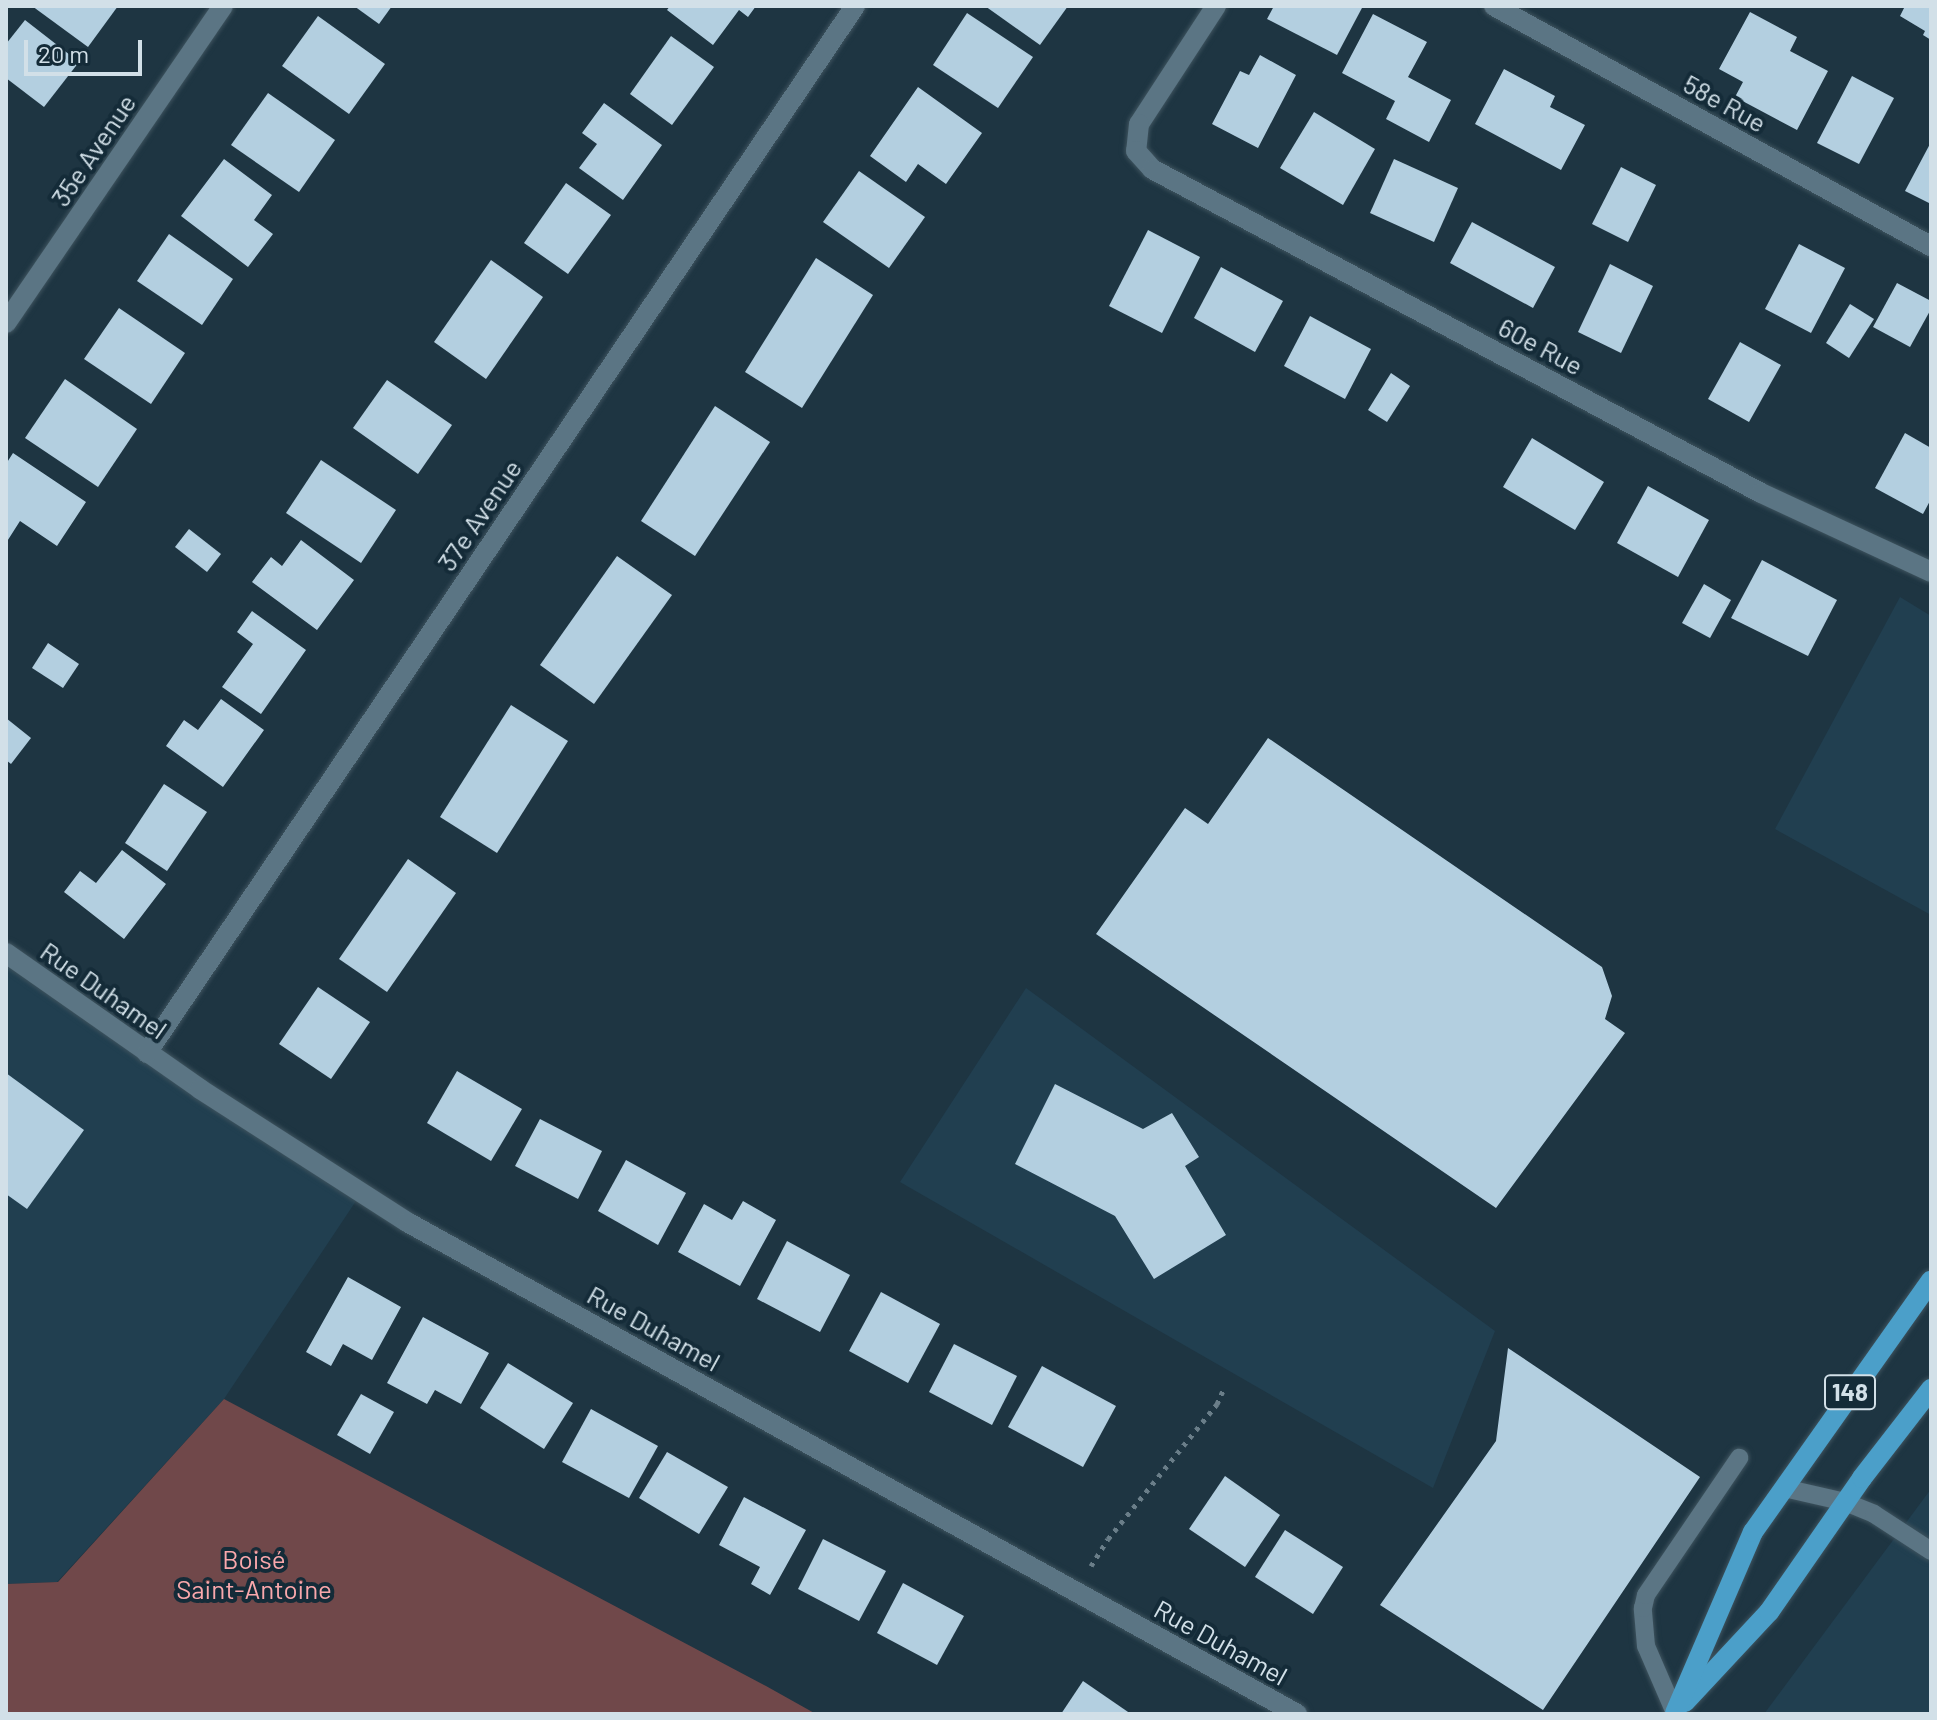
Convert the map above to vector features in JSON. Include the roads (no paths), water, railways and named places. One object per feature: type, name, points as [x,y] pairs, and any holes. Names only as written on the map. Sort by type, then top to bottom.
[{"type":"main road","name":"148","points":[[1674,1714],[1753,1532],[1931,1281]]},
{"type":"main road","name":"148","points":[[1674,1714],[1769,1612],[1845,1502],[1931,1389]]},
{"type":"street","name":"35e Avenue","points":[[6,323],[223,6]]},
{"type":"street","name":"37e Avenue","points":[[147,1053],[855,6]]},
{"type":"street","name":"60e Rue","points":[[1216,6],[1139,124],[1136,151],[1152,169],[1747,485],[1931,572]]},
{"type":"street","name":"58e Rue","points":[[1494,6],[1931,246]]},
{"type":"street","name":"Rue Duhamel","points":[[6,953],[147,1053],[407,1222],[1297,1714]]},
{"type":"lane","points":[[1674,1714],[1644,1635],[1646,1595],[1739,1458]]},
{"type":"lane","points":[[1784,1488],[1845,1502],[1874,1514],[1931,1551]]},
{"type":"park label","name":"Boisé Saint-Antoine","points":[[254,1574]]}]
